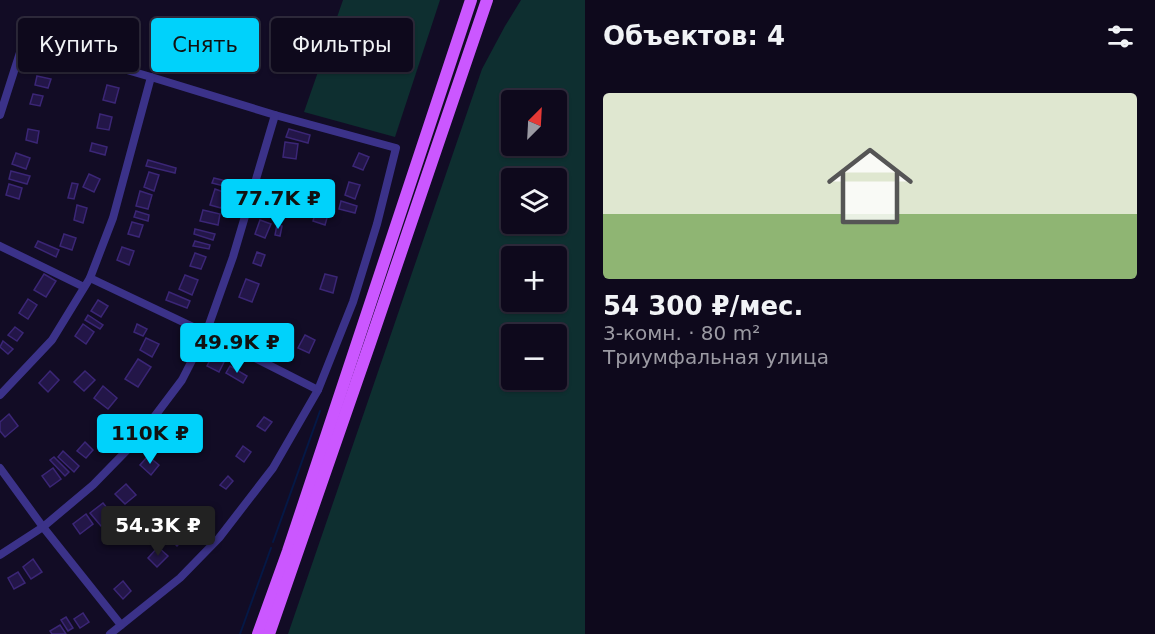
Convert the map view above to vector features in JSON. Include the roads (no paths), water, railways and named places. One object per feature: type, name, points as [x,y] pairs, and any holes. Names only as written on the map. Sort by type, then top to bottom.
[{"type":"main road","points":[[258,634],[340,397],[471,0]]},
{"type":"main road","points":[[268,634],[487,0]]},
{"type":"street","points":[[0,115],[24,40],[275,115],[396,148],[377,224],[353,302],[318,390],[273,468],[219,538],[180,578],[110,634]]},
{"type":"street","points":[[0,395],[52,340],[90,278],[113,218],[151,77]]},
{"type":"street","points":[[0,555],[43,527],[93,485],[135,441],[182,380],[206,333],[233,257],[275,115]]},
{"type":"street","points":[[0,246],[84,287]]},
{"type":"street","points":[[90,278],[318,390]]},
{"type":"street","points":[[0,468],[120,626]]},
{"type":"waterway","points":[[273,542],[320,411]]},
{"type":"waterway","points":[[240,634],[271,548]]}]
